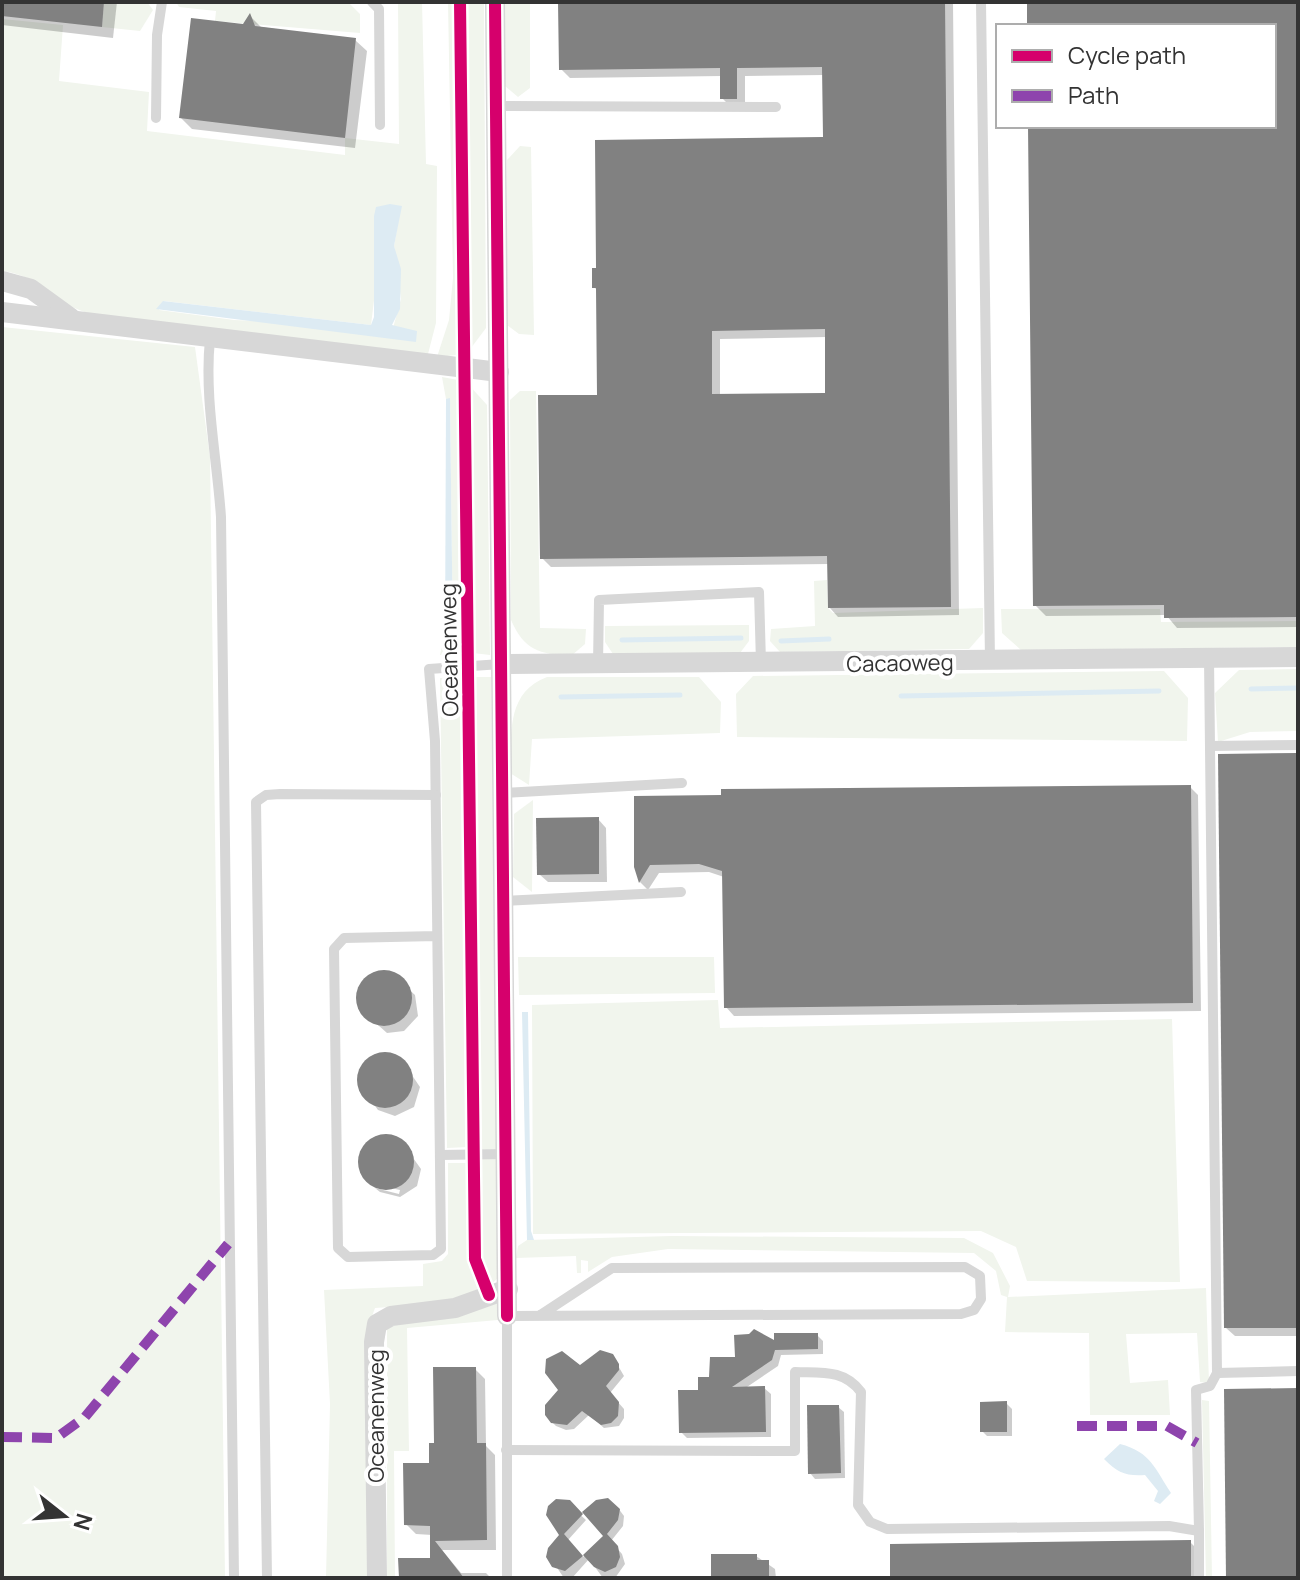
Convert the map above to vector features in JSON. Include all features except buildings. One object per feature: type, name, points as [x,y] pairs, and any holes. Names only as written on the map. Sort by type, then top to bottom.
[{"type":"street","points":[[495,2],[507,1316]]},
{"type":"street","points":[[2,281],[31,289],[72,319]]},
{"type":"street","points":[[2,312],[499,372]]},
{"type":"street","name":"Cacaoweg","points":[[501,664],[761,665],[1298,657]]},
{"type":"street","name":"Oceanenweg","points":[[377,1578],[374,1342],[377,1324],[391,1316],[455,1308],[508,1289]]},
{"type":"lane","points":[[156,118],[162,2]]},
{"type":"lane","points":[[372,2],[379,9],[380,125]]},
{"type":"lane","points":[[981,2],[990,661]]},
{"type":"lane","points":[[495,106],[776,107]]},
{"type":"lane","points":[[210,339],[206,375],[217,452],[221,517],[234,1578]]},
{"type":"lane","points":[[598,665],[599,600],[759,592],[761,665]]},
{"type":"lane","points":[[1199,1578],[1196,1390],[1210,1386],[1217,1373],[1209,658]]},
{"type":"lane","points":[[437,936],[344,938],[334,949],[338,1248],[348,1257],[433,1255],[441,1249],[436,795],[429,669],[501,664]]},
{"type":"lane","points":[[1210,746],[1298,745]]},
{"type":"lane","points":[[503,793],[682,783]]},
{"type":"lane","points":[[267,1578],[256,802],[266,795],[280,794],[436,795]]},
{"type":"lane","points":[[504,901],[681,892]]},
{"type":"lane","points":[[440,1155],[506,1154]]},
{"type":"lane","points":[[507,1578],[507,1316],[539,1316],[961,1314],[974,1310],[983,1287],[980,1276],[965,1267],[612,1268],[539,1316]]},
{"type":"lane","points":[[1217,1373],[1298,1371]]},
{"type":"lane","points":[[506,1450],[795,1451],[795,1372],[841,1374],[853,1381],[861,1392],[858,1505],[870,1522],[887,1529],[1169,1526],[1199,1531]]},
{"type":"shaded area","points":[[104,2],[147,2],[153,10],[140,31],[102,27]]},
{"type":"shaded area","points":[[176,2],[348,2],[360,14],[360,33],[215,21],[216,11],[179,7]]},
{"type":"shaded area","points":[[398,2],[422,2],[426,164],[437,166],[436,323],[428,354],[92,314],[68,304],[27,278],[2,271],[2,19],[63,25],[59,81],[149,92],[147,131],[345,155],[345,138],[399,144]],"holes":[[[401,206],[394,246],[401,299],[393,328],[234,320],[159,310],[164,301],[371,325],[375,292],[374,216]]]},
{"type":"shaded area","points":[[448,2],[454,2],[458,355],[437,357],[449,320],[453,278]]},
{"type":"shaded area","points":[[464,2],[484,2],[486,328],[468,352]]},
{"type":"shaded area","points":[[505,2],[530,2],[530,88],[518,97],[505,86]]},
{"type":"shaded area","points":[[520,146],[531,147],[534,335],[519,334],[507,325],[507,160]]},
{"type":"shaded area","points":[[390,204],[402,206],[394,246],[401,269],[400,309],[392,325],[417,331],[416,342],[156,309],[163,301],[371,325],[374,317],[374,216],[376,207]]},
{"type":"shaded area","points":[[2,327],[195,347],[210,457],[225,1578],[2,1578]]},
{"type":"shaded area","points":[[442,377],[458,380],[462,655],[440,655],[445,631],[445,647],[453,647],[450,399],[446,399]]},
{"type":"shaded area","points":[[468,384],[487,405],[490,655],[473,653]]},
{"type":"shaded area","points":[[520,391],[536,391],[540,628],[586,629],[585,644],[571,656],[541,652],[527,644],[511,620],[510,400]]},
{"type":"shaded area","points":[[450,398],[453,647],[445,647],[446,399]]},
{"type":"shaded area","points":[[827,580],[828,608],[833,613],[983,608],[983,633],[969,649],[780,652],[770,641],[771,629],[815,626],[814,581]]},
{"type":"shaded area","points":[[1001,609],[1160,609],[1161,622],[1298,621],[1298,647],[1021,650],[1002,633]]},
{"type":"shaded area","points":[[749,625],[749,641],[740,653],[613,654],[605,642],[605,626]]},
{"type":"shaded area","points":[[1298,669],[1298,731],[1250,732],[1218,742],[1215,693],[1239,670]]},
{"type":"shaded area","points":[[1164,671],[1188,698],[1187,741],[737,737],[736,694],[753,676]]},
{"type":"shaded area","points":[[463,677],[468,1147],[447,1148],[440,678]]},
{"type":"shaded area","points":[[474,677],[491,677],[498,1278],[490,1285],[479,1260]]},
{"type":"shaded area","points":[[547,677],[699,677],[721,702],[720,733],[532,739],[529,785],[510,773],[514,717],[524,693]]},
{"type":"shaded area","points":[[533,800],[532,892],[513,877],[514,814]]},
{"type":"shaded area","points":[[518,957],[714,957],[715,993],[519,995]]},
{"type":"shaded area","points":[[718,1000],[720,1028],[1172,1019],[1180,1282],[1027,1281],[1016,1247],[981,1231],[533,1234],[532,1005]]},
{"type":"shaded area","points":[[522,1012],[528,1012],[531,1231],[534,1240],[527,1240]]},
{"type":"shaded area","points":[[448,1163],[468,1163],[469,1264],[481,1290],[447,1303],[375,1308],[371,1319],[375,1578],[326,1578],[330,1404],[324,1290],[423,1286],[423,1264],[442,1261],[448,1254]]},
{"type":"shaded area","points":[[672,1236],[964,1238],[993,1253],[1010,1286],[1008,1297],[1206,1288],[1209,1383],[1200,1382],[1197,1333],[1126,1334],[1130,1383],[1168,1380],[1170,1415],[1090,1415],[1089,1333],[1005,1332],[1007,1297],[1001,1295],[996,1271],[974,1253],[668,1249],[612,1257],[588,1272],[588,1261],[581,1260],[581,1273],[577,1273],[576,1256],[516,1258],[518,1246],[527,1240]]},
{"type":"shaded area","points":[[498,1303],[498,1320],[407,1328],[409,1451],[394,1451],[395,1578],[387,1578],[387,1321]]},
{"type":"shaded area","points":[[1202,1400],[1209,1401],[1212,1578],[1206,1578]]},
{"type":"shaded area","points":[[1120,1444],[1139,1452],[1156,1469],[1171,1493],[1160,1504],[1154,1501],[1158,1491],[1145,1475],[1122,1473],[1104,1459]]},
{"type":"waterway","points":[[622,640],[741,638]]},
{"type":"waterway","points":[[781,641],[829,639]]},
{"type":"waterway","points":[[1251,689],[1298,688]]},
{"type":"waterway","points":[[901,696],[1159,691]]},
{"type":"waterway","points":[[561,697],[680,695]]},
{"type":"marked path","points":[[2,1437],[56,1438],[85,1417],[228,1244]]},
{"type":"marked path","points":[[1077,1426],[1167,1426],[1197,1443]]},
{"type":"cycle path","points":[[460,2],[475,1259],[489,1295]]},
{"type":"cycle path","points":[[495,2],[507,1316]]}]
